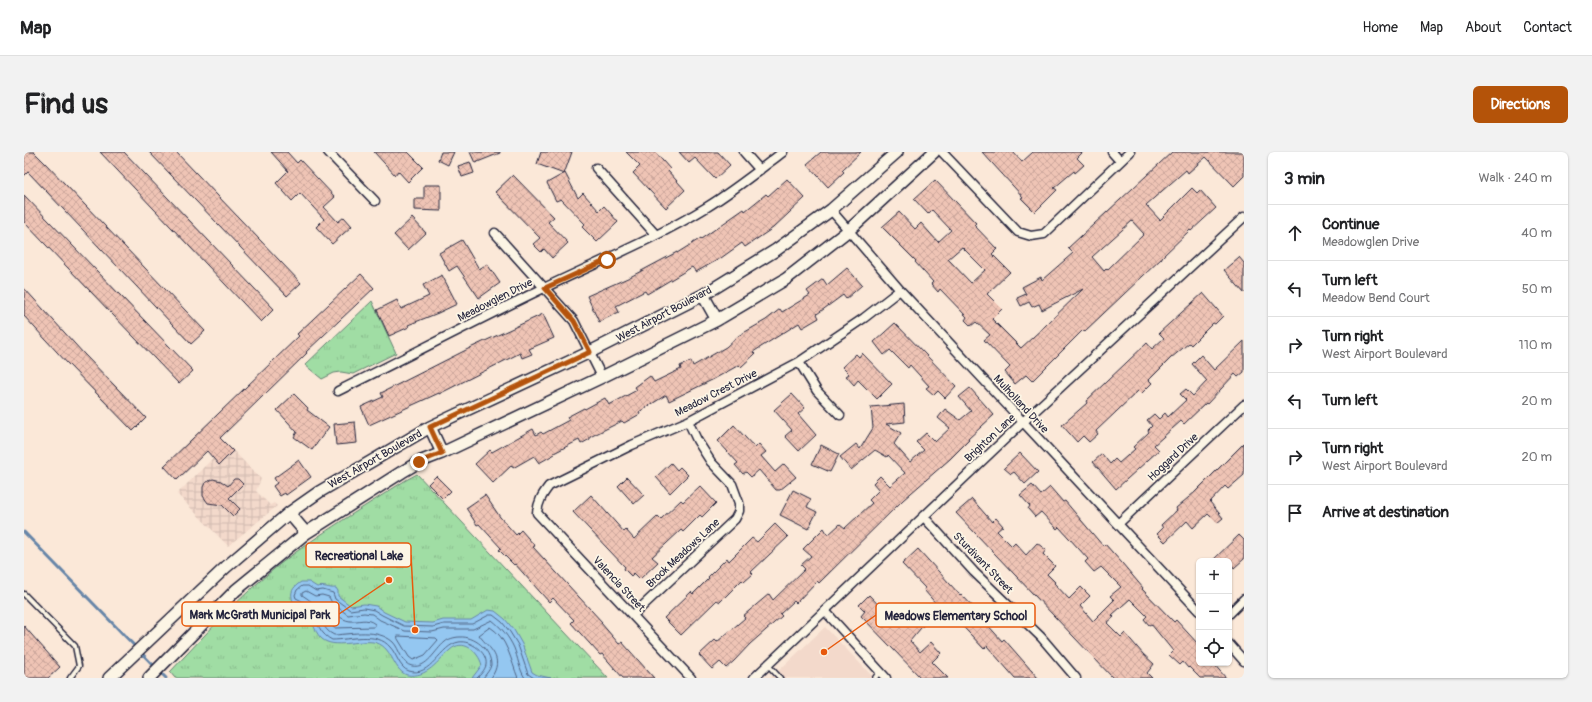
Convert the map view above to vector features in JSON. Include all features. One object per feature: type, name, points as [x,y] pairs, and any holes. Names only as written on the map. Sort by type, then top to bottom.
[{"type":"main road","name":"West Airport Boulevard","points":[[109,678],[226,567],[289,513],[320,492],[430,427],[590,352],[703,295],[776,250],[831,210],[897,152]]},
{"type":"main road","points":[[149,678],[236,590],[306,533],[419,462],[442,453],[602,377],[717,320],[786,279],[849,230],[934,152]]},
{"type":"main road","points":[[703,295],[717,320]]},
{"type":"main road","points":[[430,427],[442,453]]},
{"type":"main road","points":[[289,513],[306,533]]},
{"type":"street","points":[[328,152],[375,201]]},
{"type":"street","points":[[744,152],[760,170]]},
{"type":"street","name":"Meadowglen Drive","points":[[338,391],[545,288],[607,260],[656,235],[707,207],[783,152]]},
{"type":"street","points":[[942,152],[1018,232],[1031,236],[1044,234],[1130,152]]},
{"type":"street","points":[[1112,152],[1120,161]]},
{"type":"street","points":[[596,168],[656,235]]},
{"type":"street","name":"Mulholland Drive","points":[[831,210],[900,290],[1196,608]]},
{"type":"street","name":"Brighton Lane","points":[[754,678],[923,516],[1244,217]]},
{"type":"street","points":[[495,233],[574,321],[602,377]]},
{"type":"street","name":"Meadow Crest Drive","points":[[538,504],[542,494],[549,486],[632,445],[688,421],[799,362],[864,318],[900,290]]},
{"type":"street","points":[[799,362],[817,391],[840,415]]},
{"type":"street","name":"Hoggard Drive","points":[[1118,524],[1244,405]]},
{"type":"street","name":"Brook Meadows Lane","points":[[633,615],[735,519],[740,511],[739,503],[732,484],[711,462],[697,440],[688,421]]},
{"type":"street","name":"Valencia Street","points":[[538,504],[537,513],[691,678]]},
{"type":"street","name":"Sturdivant Street","points":[[923,516],[974,572],[1041,637],[1076,678]]},
{"type":"street","points":[[1232,611],[1244,600]]},
{"type":"street","points":[[825,611],[878,675],[886,678]]},
{"type":"street","points":[[1232,647],[1244,661]]},
{"type":"lane","points":[[24,594],[75,646],[79,666],[70,678]]},
{"type":"lane","points":[[768,665],[780,678]]},
{"type":"shaded area","points":[[227,444],[261,479],[256,491],[270,505],[274,503],[277,506],[228,546],[177,494]]},
{"type":"shaded area","points":[[825,627],[874,678],[771,678]]},
{"type":"green space","points":[[372,301],[396,353],[353,374],[341,372],[334,373],[322,379],[305,365]]},
{"type":"green space","points":[[417,474],[608,678],[175,678],[170,672],[237,602],[265,576],[326,531]]},
{"type":"water","points":[[301,582],[309,582],[317,587],[322,586],[336,588],[338,591],[338,596],[351,606],[364,604],[376,606],[384,612],[405,622],[433,623],[443,620],[471,620],[488,610],[495,611],[505,619],[514,630],[522,644],[532,672],[537,675],[551,678],[472,678],[482,665],[474,651],[460,645],[450,650],[432,668],[421,674],[407,675],[398,668],[389,652],[380,644],[367,642],[339,644],[327,642],[322,639],[305,609],[293,602],[292,590]]},
{"type":"building","points":[[24,152],[34,152],[205,331],[191,344],[28,172],[24,176]]},
{"type":"building","points":[[100,152],[124,152],[274,309],[261,322]]},
{"type":"building","points":[[149,152],[176,152],[301,283],[287,296]]},
{"type":"building","points":[[271,152],[287,152],[297,163],[300,160],[335,197],[324,207],[338,222],[344,217],[352,226],[332,244],[316,227],[324,219],[300,193],[292,201],[276,183],[288,171]]},
{"type":"building","points":[[374,152],[408,152],[423,167],[408,182],[398,171],[395,175]]},
{"type":"building","points":[[441,152],[454,152],[448,165],[438,160]]},
{"type":"building","points":[[470,152],[500,152],[500,153],[475,163]]},
{"type":"building","points":[[541,152],[572,152],[564,174],[537,164]]},
{"type":"building","points":[[626,152],[655,152],[670,169],[668,171],[685,190],[666,208],[633,173],[640,166]]},
{"type":"building","points":[[679,152],[718,152],[730,165],[715,179],[695,158],[689,163]]},
{"type":"building","points":[[821,152],[861,152],[842,170],[844,172],[828,187],[807,164]]},
{"type":"building","points":[[982,152],[1013,152],[1022,162],[1033,152],[1083,152],[1077,158],[1084,165],[1075,173],[1074,171],[1054,188],[1057,190],[1035,212],[1021,198],[1023,197]]},
{"type":"building","points":[[1172,152],[1244,152],[1244,176],[1234,186],[1206,157],[1188,173],[1186,170],[1146,205],[1160,220],[1192,188],[1197,193],[1200,190],[1216,208],[1191,231],[1190,230],[1084,332],[1083,330],[1032,381],[1026,375],[1015,384],[1005,372],[1010,367],[984,340],[990,335],[976,322],[971,326],[965,320],[967,317],[940,289],[938,292],[931,284],[933,282],[915,262],[916,261],[882,227],[899,212],[915,229],[921,223],[938,242],[951,230],[932,210],[928,214],[914,199],[935,180],[976,223],[974,225],[997,249],[992,254],[1010,272],[987,294],[1002,309],[992,319],[1021,348],[1083,289],[1042,310],[1039,304],[1032,307],[1029,302],[1021,306],[1017,298],[1026,294],[1022,287],[1041,277],[1042,280],[1073,253],[1068,248]],"holes":[[[1132,221],[1144,234],[1107,270],[1106,269],[1104,271],[1092,257]],[[962,247],[985,270],[971,283],[948,259]]]},
{"type":"building","points":[[470,162],[474,173],[462,177],[458,166]]},
{"type":"building","points":[[565,173],[578,198],[583,193],[599,211],[604,206],[618,222],[597,242],[582,227],[585,224],[561,199],[556,201],[547,183]]},
{"type":"building","points":[[513,175],[554,217],[548,222],[568,243],[552,258],[544,249],[541,252],[533,244],[540,238],[495,192]]},
{"type":"building","points":[[787,179],[805,198],[773,228],[745,247],[742,243],[721,258],[696,272],[692,267],[647,294],[645,291],[616,306],[619,312],[599,322],[587,296],[630,277],[701,239],[744,209],[745,211],[766,194],[768,196]]},
{"type":"building","points":[[424,185],[441,185],[441,211],[414,210],[414,199],[424,199]]},
{"type":"building","points":[[24,195],[193,371],[179,384],[24,222]]},
{"type":"building","points":[[412,218],[426,233],[408,250],[394,235]]},
{"type":"building","points":[[462,240],[479,269],[487,264],[500,283],[479,298],[457,266],[449,271],[439,253]]},
{"type":"building","points":[[1239,257],[1244,263],[1244,293],[1224,270]]},
{"type":"building","points":[[847,268],[862,285],[846,299],[843,295],[817,314],[819,318],[802,328],[799,323],[753,352],[755,354],[741,367],[739,365],[669,401],[666,395],[639,412],[640,414],[624,423],[622,421],[590,437],[590,439],[581,444],[579,440],[539,463],[534,456],[513,468],[512,465],[493,483],[475,464],[490,450],[492,452],[533,429],[536,435],[541,432],[543,434],[569,420],[567,417],[605,398],[609,405],[637,390],[635,387],[650,376],[654,382],[681,369],[680,366],[691,361],[693,366],[726,347],[738,336],[766,320],[780,309],[782,312],[810,295],[807,291],[823,279],[827,285]]},
{"type":"building","points":[[361,274],[374,288],[306,352],[307,353],[220,438],[233,451],[219,465],[207,451],[177,480],[164,466],[299,336],[297,334]]},
{"type":"building","points":[[442,275],[457,304],[408,325],[409,327],[389,336],[377,310],[397,300],[401,309],[429,296],[423,285]]},
{"type":"building","points":[[24,288],[84,354],[146,418],[133,431],[24,316]]},
{"type":"building","points":[[1203,293],[1223,316],[1215,324],[1213,323],[1191,345],[1189,343],[1171,358],[1149,380],[1152,383],[1141,394],[1138,391],[1096,431],[1098,434],[1089,442],[1083,436],[1077,442],[1062,425],[1087,403],[1086,401],[1147,343],[1152,349],[1164,338],[1159,333]]},
{"type":"building","points":[[543,314],[554,338],[529,349],[532,354],[522,358],[520,353],[439,394],[369,425],[361,407],[383,397],[381,393],[470,348]]},
{"type":"building","points":[[895,323],[956,386],[945,398],[938,391],[934,395],[926,388],[929,386],[910,365],[908,368],[890,350],[884,355],[874,342]]},
{"type":"building","points":[[1244,341],[1244,372],[1238,377],[1235,374],[1207,404],[1206,403],[1184,424],[1181,421],[1154,445],[1159,450],[1116,489],[1093,462],[1102,454],[1110,464],[1115,459],[1119,463],[1135,449],[1133,447],[1149,432],[1148,430],[1152,426],[1147,420],[1154,414],[1159,419],[1165,413],[1168,417],[1186,400],[1180,394],[1186,389],[1193,396],[1207,381],[1192,364],[1201,355],[1214,370]]},
{"type":"building","points":[[862,353],[892,384],[877,399],[858,380],[854,385],[846,376],[849,374],[842,367],[856,354],[859,357]]},
{"type":"building","points":[[970,388],[994,415],[968,439],[969,440],[950,459],[903,500],[819,583],[817,581],[796,603],[794,601],[780,614],[782,616],[750,644],[734,661],[726,668],[720,662],[712,669],[699,655],[715,640],[717,642],[745,618],[743,616],[769,594],[773,600],[805,569],[801,565],[811,556],[803,549],[824,528],[828,535],[840,524],[845,528],[872,503],[869,500],[879,490],[873,483],[880,476],[890,486],[905,473],[888,455],[887,457],[875,450],[851,470],[840,457],[856,444],[860,449],[873,428],[871,407],[904,404],[905,422],[886,424],[901,433],[894,444],[910,462],[924,450],[916,442],[926,433],[935,442],[950,428],[938,418],[945,409],[960,420],[971,411],[959,397]]},
{"type":"building","points":[[294,394],[308,408],[307,410],[329,427],[312,450],[294,437],[297,432],[277,410]]},
{"type":"building","points":[[792,394],[805,408],[798,414],[816,435],[799,451],[785,436],[792,430],[774,410]]},
{"type":"building","points":[[355,422],[357,443],[336,445],[334,424]]},
{"type":"building","points":[[734,425],[755,448],[759,444],[766,452],[761,456],[775,472],[784,464],[796,477],[780,490],[776,490],[759,470],[751,477],[746,472],[743,474],[735,465],[738,463],[718,441]]},
{"type":"building","points":[[1244,443],[1244,475],[1228,489],[1225,486],[1210,502],[1223,518],[1217,523],[1208,514],[1193,528],[1187,521],[1165,542],[1157,534],[1163,528],[1161,525],[1177,510],[1176,508],[1195,492]]},
{"type":"building","points":[[821,445],[839,454],[830,472],[812,464]]},
{"type":"building","points":[[1020,453],[1038,472],[1025,484],[1014,472],[1011,474],[1004,468]]},
{"type":"building","points":[[299,460],[311,477],[286,495],[285,493],[280,496],[273,486],[277,483],[274,478]]},
{"type":"building","points":[[671,463],[677,470],[680,467],[688,475],[670,493],[656,477]]},
{"type":"building","points":[[436,476],[451,491],[443,499],[428,484]]},
{"type":"building","points":[[627,477],[644,495],[634,504],[618,486]]},
{"type":"building","points":[[213,479],[221,481],[228,486],[234,479],[238,479],[243,484],[229,498],[240,509],[233,516],[222,505],[208,503],[203,496],[203,487],[205,483]]},
{"type":"building","points":[[1032,485],[1041,495],[1050,487],[1063,502],[1065,501],[1103,546],[1105,544],[1143,588],[1142,589],[1174,622],[1176,620],[1196,642],[1196,666],[1216,666],[1226,678],[1200,678],[1183,662],[1180,665],[1169,655],[1173,651],[1151,624],[1149,625],[1144,619],[1147,616],[1130,599],[1112,615],[1114,617],[1107,623],[1121,637],[1125,633],[1143,654],[1154,664],[1147,673],[1152,678],[1113,678],[956,513],[972,499],[992,522],[996,518],[1003,526],[997,531],[1012,546],[1015,543],[1026,555],[1037,543],[1046,550],[1043,554],[1055,566],[1047,574],[1069,599],[1081,587],[1090,596],[1080,606],[1093,621],[1114,600],[1110,596],[1121,587],[1101,567],[1094,572],[1085,562],[1088,559],[1059,527],[1057,529],[1041,512],[1035,517],[1028,509],[1030,506],[1020,495]]},
{"type":"building","points":[[700,486],[716,503],[702,517],[700,515],[683,532],[681,530],[652,557],[658,562],[640,579],[634,573],[631,576],[624,569],[625,567],[573,512],[591,495],[624,532],[626,530],[634,539],[658,516],[661,519],[681,500],[683,502]]},
{"type":"building","points":[[793,490],[811,499],[807,507],[817,512],[808,529],[780,515]]},
{"type":"building","points":[[485,495],[500,517],[516,535],[521,530],[535,546],[533,547],[602,622],[601,623],[619,644],[622,642],[654,678],[623,678],[602,654],[600,655],[571,623],[574,620],[553,598],[549,602],[515,564],[514,565],[499,550],[501,548],[479,524],[477,525],[466,508]]},
{"type":"building","points":[[775,524],[788,537],[751,572],[753,574],[744,582],[742,580],[720,602],[717,600],[681,635],[664,618],[691,592],[693,594],[727,558],[729,561],[752,538],[757,542]]},
{"type":"building","points":[[1239,535],[1244,540],[1244,559],[1234,568],[1232,565],[1232,558],[1215,558]]},
{"type":"building","points":[[918,549],[960,595],[961,594],[979,613],[978,614],[1002,641],[1004,639],[1038,678],[1015,678],[987,646],[984,649],[955,618],[952,621],[945,614],[924,590],[925,588],[902,564]]},
{"type":"building","points":[[869,595],[891,618],[897,612],[910,626],[918,616],[926,622],[910,641],[920,652],[931,642],[941,653],[932,662],[948,678],[921,678],[861,616],[865,611],[859,605]]},
{"type":"building","points":[[24,626],[60,667],[48,678],[24,678]]},
{"type":"waterway","points":[[24,532],[155,667]]},
{"type":"waterway","points":[[159,671],[166,678]]},
{"type":"place","name":"Mark McGrath Municipal Park","points":[[389,580]]},
{"type":"place","name":"Recreational Lake","points":[[415,630]]},
{"type":"place","name":"Meadows Elementary School","points":[[824,652]]},
{"type":"route","points":[[419,462],[442,453],[430,427],[590,352],[574,321],[545,288],[607,260]]}]
